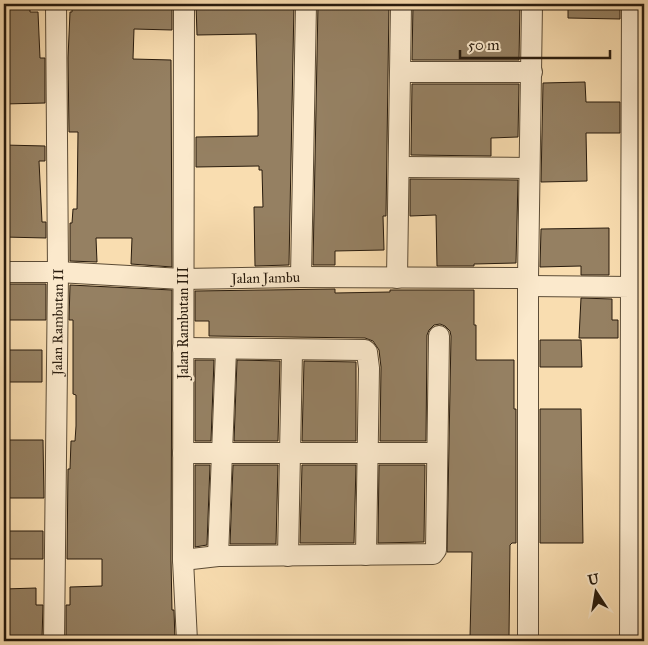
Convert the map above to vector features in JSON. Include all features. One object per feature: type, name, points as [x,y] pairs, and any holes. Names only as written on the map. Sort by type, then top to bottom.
[{"type":"street","name":"Jalan Rambutan II","points":[[54,641],[58,272],[56,4]]},
{"type":"street","name":"Jalan Rambutan III","points":[[184,4],[182,279],[183,560],[187,641]]},
{"type":"street","points":[[300,277],[306,4]]},
{"type":"street","points":[[397,278],[401,4]]},
{"type":"street","points":[[528,641],[532,4]]},
{"type":"street","points":[[630,641],[632,4]]},
{"type":"street","points":[[400,72],[532,72]]},
{"type":"street","points":[[400,167],[530,168]]},
{"type":"street","name":"Jalan Jambu","points":[[4,272],[58,272],[182,279],[397,278],[630,287]]},
{"type":"street","points":[[183,560],[218,556],[430,555],[435,551],[439,336]]},
{"type":"street","points":[[183,348],[226,350],[365,350],[367,352],[369,368],[366,555]]},
{"type":"street","points":[[218,556],[226,350]]},
{"type":"street","points":[[288,556],[292,350]]},
{"type":"street","points":[[183,454],[437,453]]},
{"type":"building","points":[[4,4],[30,4],[30,12],[38,12],[40,58],[45,58],[45,103],[4,104]]},
{"type":"building","points":[[72,4],[172,4],[172,30],[134,29],[133,59],[171,60],[172,267],[131,264],[132,238],[96,238],[97,262],[70,261],[70,223],[72,223],[73,209],[77,209],[78,132],[69,132],[68,58]]},
{"type":"building","points":[[196,4],[294,4],[289,265],[255,266],[254,207],[263,207],[262,170],[259,170],[259,166],[196,167],[196,137],[258,136],[258,112],[256,34],[197,35]]},
{"type":"building","points":[[318,4],[389,4],[386,216],[383,216],[384,250],[335,251],[335,265],[313,265]]},
{"type":"building","points":[[413,4],[520,4],[519,60],[412,60]]},
{"type":"building","points":[[568,4],[620,4],[620,19],[568,18]]},
{"type":"building","points":[[585,82],[586,102],[620,102],[620,133],[586,133],[587,181],[541,182],[543,83]]},
{"type":"building","points":[[412,84],[519,84],[518,137],[491,138],[491,156],[411,155]]},
{"type":"building","points":[[4,145],[45,146],[45,161],[39,161],[42,222],[46,222],[46,238],[4,237]]},
{"type":"building","points":[[410,179],[518,180],[516,263],[437,266],[436,215],[410,216]]},
{"type":"building","points":[[609,228],[609,275],[581,275],[581,266],[540,267],[541,229]]},
{"type":"building","points":[[4,284],[46,284],[46,320],[4,320]]},
{"type":"building","points":[[70,285],[172,290],[171,560],[175,641],[66,639],[66,605],[70,605],[70,587],[102,586],[102,559],[67,559],[68,469],[70,469],[71,441],[75,441],[76,426],[76,395],[73,394],[73,320],[69,320]]},
{"type":"building","points":[[335,289],[335,293],[390,292],[390,290],[474,290],[476,360],[514,360],[516,543],[510,545],[509,637],[470,637],[472,552],[447,552],[450,331],[440,324],[434,325],[427,335],[426,441],[380,441],[381,367],[379,350],[373,341],[365,338],[209,336],[209,321],[195,321],[195,291]]},
{"type":"building","points":[[581,298],[612,299],[612,320],[618,320],[618,338],[579,338]]},
{"type":"building","points":[[540,340],[581,340],[582,367],[540,367]]},
{"type":"building","points":[[4,350],[42,350],[42,382],[4,382]]},
{"type":"building","points":[[195,360],[214,360],[211,441],[195,441]]},
{"type":"building","points":[[237,360],[280,361],[278,441],[234,441]]},
{"type":"building","points":[[304,361],[356,362],[356,441],[302,441]]},
{"type":"building","points":[[540,409],[581,409],[583,543],[540,543]]},
{"type":"building","points":[[4,440],[43,440],[44,498],[4,498]]},
{"type":"building","points":[[195,465],[210,465],[207,545],[195,547]]},
{"type":"building","points":[[233,465],[278,465],[276,544],[230,544]]},
{"type":"building","points":[[302,465],[356,465],[354,543],[300,543]]},
{"type":"building","points":[[379,465],[425,465],[424,542],[378,543]]},
{"type":"building","points":[[4,531],[43,531],[43,559],[4,559]]},
{"type":"building","points":[[36,588],[36,605],[43,605],[42,639],[40,641],[4,641],[4,589]]}]
